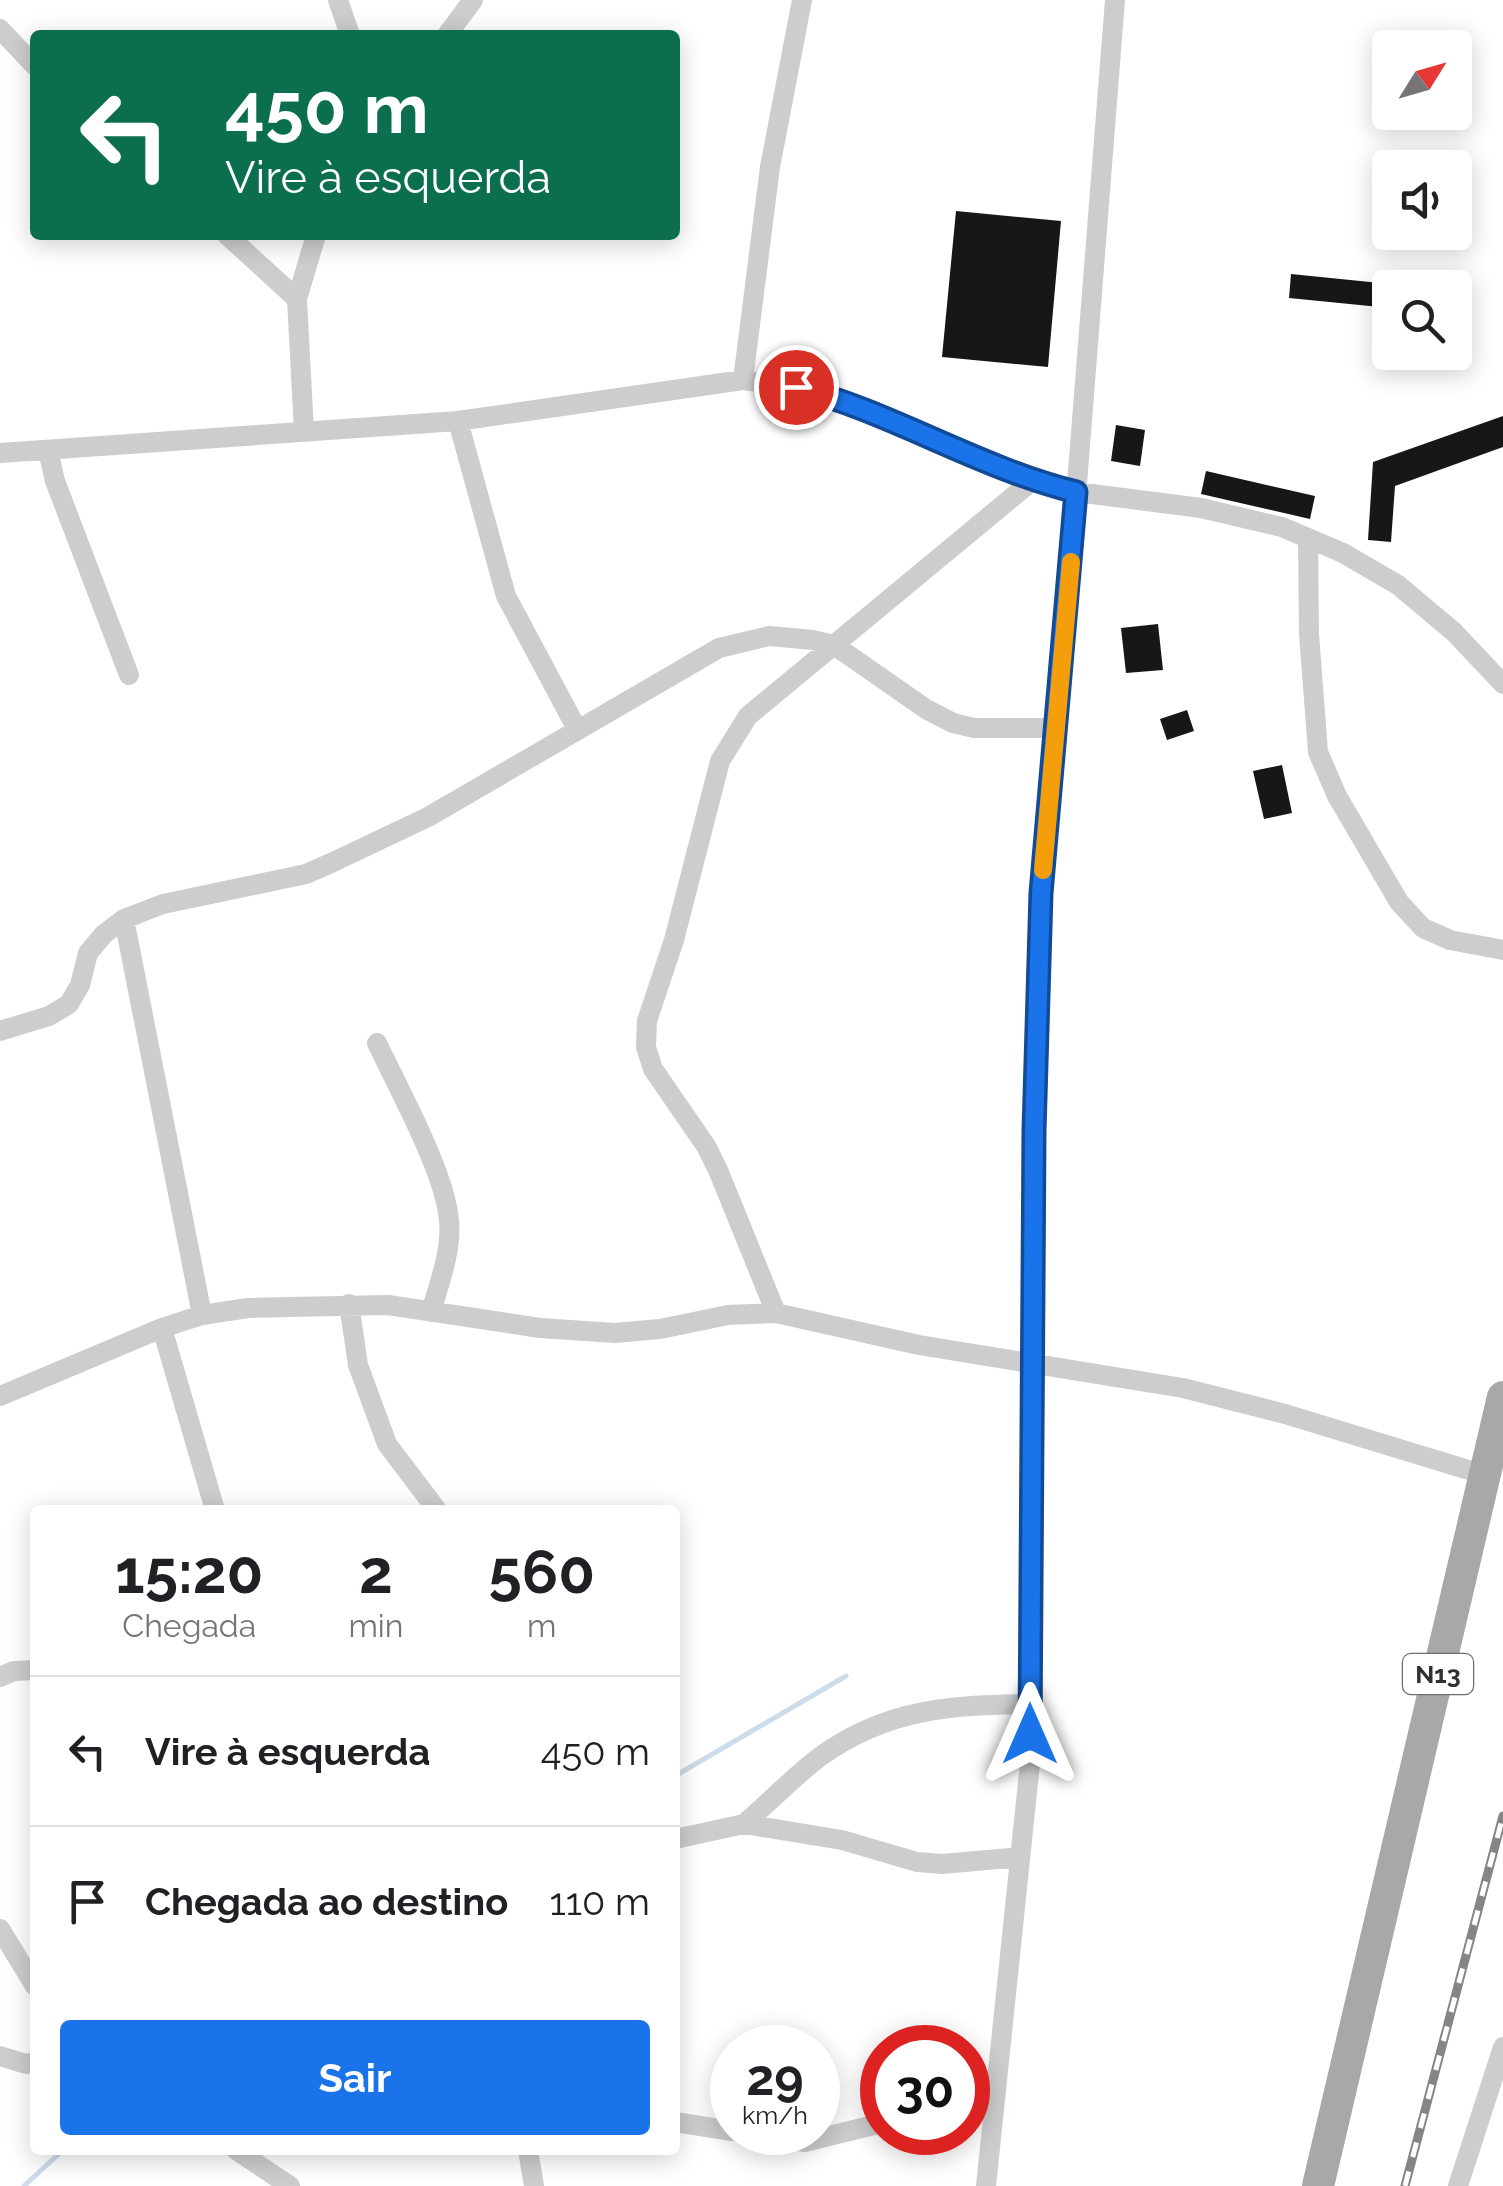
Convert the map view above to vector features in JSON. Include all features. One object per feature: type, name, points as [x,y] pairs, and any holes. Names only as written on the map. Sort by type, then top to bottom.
[{"type":"main road","name":"N13","points":[[1318,2186],[1502,1404]]},
{"type":"street","points":[[338,0],[348,30]]},
{"type":"street","points":[[450,30],[473,0]]},
{"type":"street","points":[[743,380],[770,167],[802,0]]},
{"type":"street","points":[[986,2186],[1030,1764],[1032,1366],[1041,893],[1058,728],[1115,0]]},
{"type":"street","points":[[0,29],[30,61]]},
{"type":"street","points":[[232,240],[296,299]]},
{"type":"street","points":[[304,432],[296,299],[314,240]]},
{"type":"street","points":[[0,453],[458,420],[743,380],[824,394],[1032,481],[1076,492],[1201,508],[1282,527],[1343,553],[1398,585],[1454,632],[1503,684]]},
{"type":"street","points":[[458,420],[506,596],[578,729]]},
{"type":"street","points":[[48,450],[55,481],[128,675]]},
{"type":"street","points":[[776,1314],[712,1158],[653,1068],[646,1047],[646,1021],[674,940],[720,761],[748,716],[1032,481]]},
{"type":"street","points":[[1308,538],[1309,634],[1318,752],[1337,796],[1399,902],[1423,928],[1450,940],[1503,950]]},
{"type":"street","points":[[0,1031],[49,1016],[69,1004],[80,985],[88,953],[124,919],[163,904],[306,874],[428,817],[719,648],[769,636],[834,646],[926,710],[952,723],[974,728],[1058,728]]},
{"type":"street","points":[[124,919],[202,1315]]},
{"type":"street","points":[[376,1043],[438,1180],[450,1222],[443,1271],[431,1312]]},
{"type":"street","points":[[350,1304],[358,1365],[387,1444],[433,1505]]},
{"type":"street","points":[[0,1396],[162,1328],[202,1315],[248,1308],[388,1305],[540,1328],[615,1332],[660,1329],[728,1315],[776,1314],[1032,1366],[1183,1388],[1285,1414],[1485,1475]]},
{"type":"street","points":[[162,1328],[214,1505]]},
{"type":"street","points":[[0,1676],[30,1670]]},
{"type":"street","points":[[744,1824],[820,1757],[875,1728],[921,1710],[1031,1704]]},
{"type":"street","points":[[680,1839],[744,1824],[852,1842],[916,1862],[942,1864],[1020,1857]]},
{"type":"street","points":[[0,1930],[30,1978]]},
{"type":"street","points":[[1458,2186],[1503,2047]]},
{"type":"street","points":[[0,2056],[30,2063]]},
{"type":"street","points":[[990,2081],[995,2079]]},
{"type":"street","points":[[680,2123],[710,2128]]},
{"type":"street","points":[[244,2155],[290,2186]]},
{"type":"street","points":[[529,2155],[534,2186]]},
{"type":"building","points":[[956,211],[1061,221],[1048,367],[942,357]]},
{"type":"building","points":[[1291,274],[1372,282],[1372,306],[1289,298]]},
{"type":"building","points":[[1503,416],[1503,447],[1395,486],[1391,542],[1368,540],[1373,462]]},
{"type":"building","points":[[1116,425],[1145,430],[1140,466],[1111,461]]},
{"type":"building","points":[[1206,471],[1315,496],[1310,519],[1201,494]]},
{"type":"building","points":[[1158,624],[1163,670],[1126,673],[1121,628]]},
{"type":"building","points":[[1187,710],[1194,731],[1167,740],[1160,719]]},
{"type":"building","points":[[1282,765],[1292,813],[1264,819],[1253,771]]},
{"type":"waterway","points":[[680,1773],[846,1676]]},
{"type":"waterway","points":[[24,2186],[58,2155]]},
{"type":"railway","points":[[1405,2186],[1503,1816]]},
{"type":"slow traffic","points":[[1043,870],[1071,562]]},
{"type":"route","points":[[796,387],[885,417],[1032,481],[1076,492],[1041,893],[1034,1131],[1030,1734]]}]
